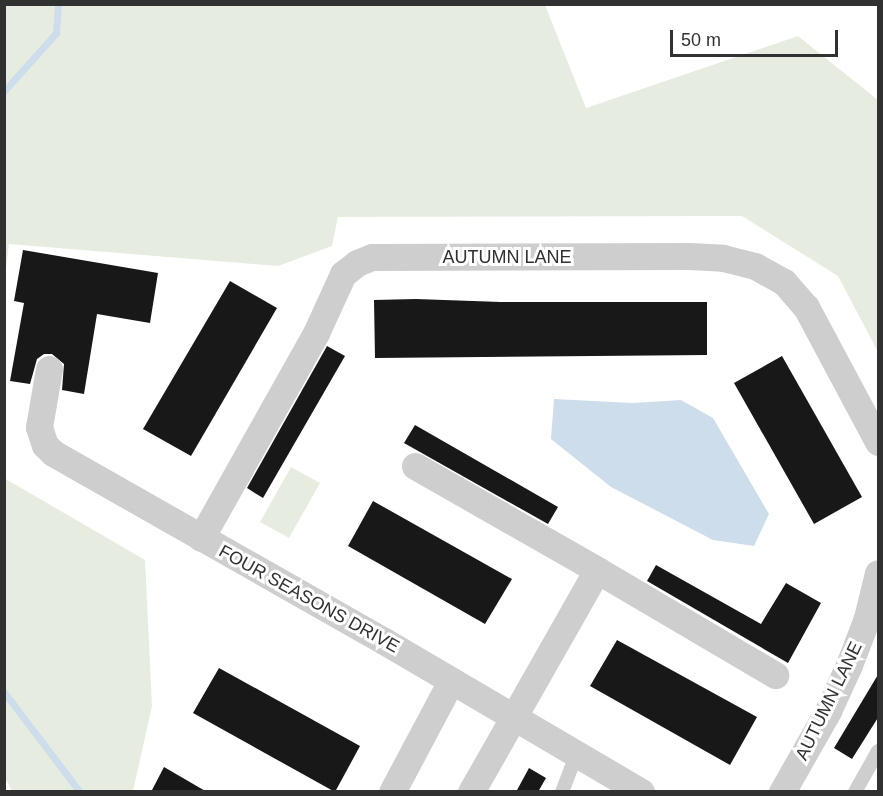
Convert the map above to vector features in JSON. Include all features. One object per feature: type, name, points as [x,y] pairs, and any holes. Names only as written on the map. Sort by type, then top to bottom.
[{"type":"street","name":"AUTUMN LANE","points":[[201,538],[316,333],[343,274],[357,262],[372,257],[690,256],[723,258],[755,266],[784,282],[806,307],[879,442]]},
{"type":"street","name":"FOUR SEASONS DRIVE","points":[[49,369],[39,427],[45,445],[53,453],[641,792]]},
{"type":"street","points":[[415,466],[775,675]]},
{"type":"street","points":[[471,792],[511,717],[597,570]]},
{"type":"street","name":"AUTUMN LANE","points":[[782,792],[828,711],[849,665],[867,618],[879,573]]},
{"type":"street","points":[[392,792],[452,681]]},
{"type":"lane","points":[[855,792],[879,751]]},
{"type":"lane","points":[[561,792],[576,755]]},
{"type":"shaded area","points":[[5,4],[545,5],[586,108],[798,36],[878,100],[878,352],[838,276],[742,216],[338,217],[332,246],[278,266],[9,244],[5,276]]},
{"type":"shaded area","points":[[291,467],[320,483],[289,538],[260,522]]},
{"type":"shaded area","points":[[4,478],[145,560],[152,706],[133,791],[12,791],[5,778]]},
{"type":"water","points":[[554,399],[633,403],[681,400],[713,418],[769,514],[754,546],[713,540],[611,487],[551,439]]},
{"type":"building","points":[[23,250],[158,273],[150,323],[97,314],[84,394],[62,390],[64,364],[52,354],[44,354],[37,359],[30,384],[10,381],[24,303],[14,301]]},
{"type":"building","points":[[230,281],[277,308],[191,456],[143,429]]},
{"type":"building","points":[[374,300],[501,302],[707,302],[707,355],[375,358]]},
{"type":"building","points":[[327,346],[345,356],[263,498],[247,488]]},
{"type":"building","points":[[782,356],[862,497],[814,524],[734,383]]},
{"type":"building","points":[[415,425],[558,507],[548,524],[404,443]]},
{"type":"building","points":[[373,501],[512,579],[485,624],[348,546]]},
{"type":"building","points":[[656,565],[761,624],[786,583],[821,603],[788,663],[647,581]]},
{"type":"building","points":[[617,640],[757,717],[730,765],[590,686]]},
{"type":"building","points":[[219,668],[360,746],[335,792],[193,713]]},
{"type":"building","points":[[879,673],[879,716],[852,759],[834,748]]},
{"type":"building","points":[[164,767],[207,792],[151,792]]},
{"type":"building","points":[[529,768],[546,778],[538,792],[516,792]]},
{"type":"waterway","points":[[4,91],[56,33],[58,4]]},
{"type":"waterway","points":[[4,692],[80,792]]}]
